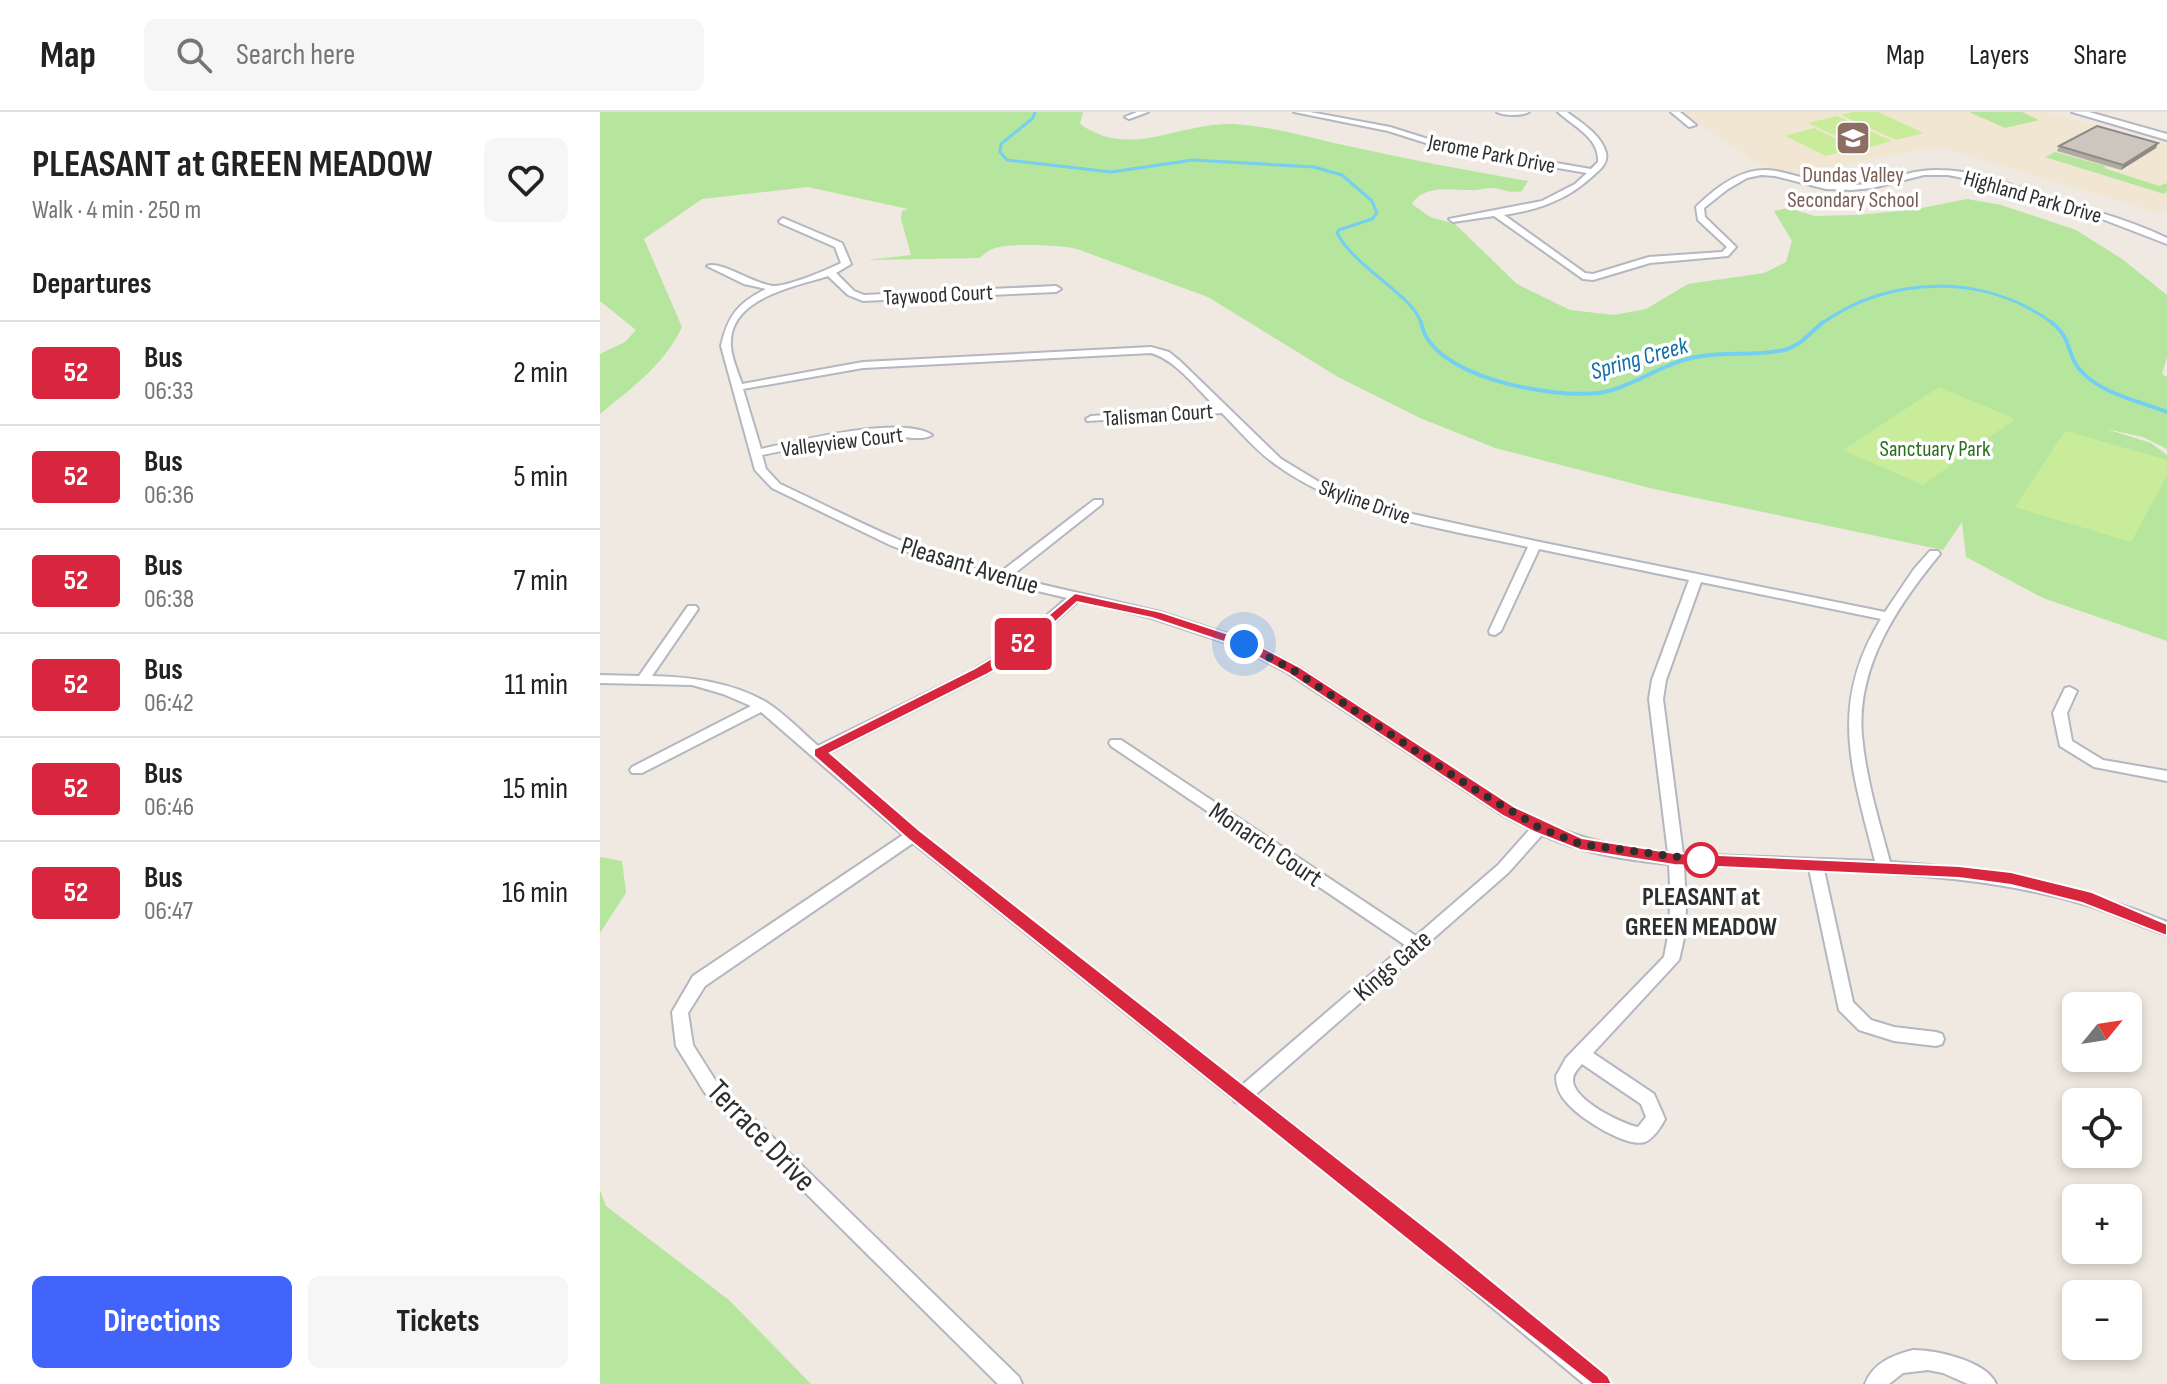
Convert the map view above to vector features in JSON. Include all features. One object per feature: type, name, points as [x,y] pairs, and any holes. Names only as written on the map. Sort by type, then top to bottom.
[{"type":"main road","points":[[2077,112],[2167,137]]},
{"type":"street","points":[[1129,117],[1144,112]]},
{"type":"street","name":"Jerome Park Drive","points":[[1298,112],[1390,129],[1442,146],[1491,156],[1593,172]]},
{"type":"street","points":[[1501,112],[1525,112]]},
{"type":"street","points":[[1453,219],[1563,198],[1582,186],[1602,165],[1602,153],[1597,143],[1562,112]]},
{"type":"street","points":[[1675,112],[1692,125]]},
{"type":"street","name":"Highland Park Drive","points":[[1495,213],[1583,276],[1593,277],[1649,260],[1725,254],[1732,247],[1701,218],[1698,211],[1715,193],[1751,173],[1775,172],[1826,186],[1850,188],[1937,172],[1972,176],[2135,227],[2167,241]]},
{"type":"street","points":[[783,221],[839,245],[846,264],[834,270]]},
{"type":"street","points":[[712,266],[747,282],[776,289]]},
{"type":"street","name":"Taywood Court","points":[[834,270],[851,293],[863,298],[1056,289]]},
{"type":"street","name":"Pleasant Avenue","points":[[834,270],[776,289],[736,315],[727,331],[726,346],[761,470],[776,486],[933,558],[1169,619],[1244,644],[1293,670],[1448,773],[1540,828],[1580,844],[1674,859],[1884,868],[2011,879],[2086,897],[2167,929]]},
{"type":"street","name":"Skyline Drive","points":[[740,387],[863,365],[1151,350],[1165,354],[1176,363],[1277,461],[1330,493],[1405,516],[1535,545],[1888,616]]},
{"type":"street","name":"Talisman Court","points":[[1091,419],[1225,410]]},
{"type":"street","name":"Valleyview Court","points":[[758,453],[903,430],[927,435]]},
{"type":"street","points":[[1001,578],[1098,502]]},
{"type":"street","points":[[1495,631],[1535,545]]},
{"type":"street","points":[[1884,868],[1857,758],[1853,705],[1861,670],[1888,616],[1934,554]]},
{"type":"street","points":[[1581,1054],[1648,1099],[1656,1119],[1642,1135],[1618,1130],[1580,1105],[1563,1083],[1565,1073],[1581,1054],[1671,960],[1678,945],[1674,859],[1656,699],[1659,680],[1696,578]]},
{"type":"street","points":[[819,752],[992,665],[1035,634],[1075,597]]},
{"type":"street","points":[[644,678],[692,609]]},
{"type":"street","points":[[600,679],[692,681],[728,691],[762,706],[913,835],[1436,1249],[1600,1384]]},
{"type":"street","points":[[2070,691],[2060,713],[2065,743],[2099,764],[2167,776]]},
{"type":"street","points":[[637,770],[762,706]]},
{"type":"street","name":"Monarch Court","points":[[1116,743],[1416,944]]},
{"type":"street","name":"Kings Gate","points":[[1241,1097],[1503,869],[1540,828]]},
{"type":"street","name":"Terrace Drive","points":[[913,835],[699,981],[680,1012],[685,1046],[711,1088],[1012,1384]]},
{"type":"street","points":[[1815,864],[1845,1005],[1865,1025],[1894,1034],[1936,1039]]},
{"type":"street","points":[[1875,1384],[1881,1375],[1905,1359],[1935,1360],[1976,1376],[1986,1384]]},
{"type":"shaded area","points":[[1680,112],[2047,112],[2167,145],[2167,209],[2160,213],[1944,148],[1797,173],[1761,165]]},
{"type":"green space","name":"Sanctuary Park","points":[[600,112],[1083,112],[1080,124],[1117,139],[1155,137],[1213,125],[1248,125],[1277,130],[1528,181],[1522,191],[1517,192],[1491,188],[1431,191],[1412,204],[1430,217],[1455,224],[1517,284],[1570,310],[1614,315],[1646,309],[1688,284],[1764,273],[1786,262],[1792,241],[1774,211],[1788,208],[1815,216],[1855,215],[1912,210],[1967,199],[2001,205],[2076,230],[2122,259],[2167,295],[2167,357],[2162,374],[2167,377],[2167,449],[2143,437],[2106,429],[2151,443],[2167,455],[2167,641],[2043,598],[1966,557],[1962,522],[1943,550],[1654,489],[1495,448],[1420,418],[1338,377],[1208,297],[1077,249],[1012,245],[993,249],[979,258],[867,260],[911,255],[901,219],[902,211],[908,209],[808,187],[702,199],[644,239],[682,327],[657,364],[600,414],[600,354],[625,342],[636,330],[600,301]]},
{"type":"green space","points":[[1878,112],[1924,133],[1896,140],[1841,115]]},
{"type":"green space","points":[[1969,112],[2022,112],[2039,120],[2005,128]]},
{"type":"green space","points":[[1837,116],[1892,141],[1863,149],[1808,123]]},
{"type":"green space","points":[[1814,128],[1855,148],[1826,156],[1785,136]]},
{"type":"green space","points":[[2055,152],[2106,166],[2104,168],[2159,186],[2167,183],[2167,191],[2164,194],[2045,157]]},
{"type":"green space","name":"Sanctuary Park","points":[[1939,387],[2015,419],[1923,485],[1843,450]]},
{"type":"green space","points":[[2065,431],[2167,460],[2167,476],[2131,542],[2015,507]]},
{"type":"green space","points":[[600,857],[622,861],[626,893],[600,933]]},
{"type":"green space","points":[[600,1190],[606,1206],[729,1300],[811,1384],[600,1384]]},
{"type":"building","points":[[2097,126],[2158,143],[2123,165],[2059,146]]},
{"type":"waterway","name":"Spring Creek","points":[[1035,112],[1033,118],[1001,144],[1000,152],[1007,160],[1111,172],[1193,160],[1314,167],[1342,175],[1372,201],[1377,213],[1372,219],[1337,233],[1357,258],[1409,304],[1421,324]]},
{"type":"waterway","name":"Spring Creek","points":[[1821,324],[1877,296],[1938,286],[1968,288],[1998,295],[2027,307],[2051,322]]},
{"type":"waterway","name":"Spring Creek","points":[[1421,322],[1429,341],[1446,357],[1469,370],[1524,387],[1577,394],[1610,390],[1696,357],[1788,349],[1823,322]]},
{"type":"waterway","name":"Spring Creek","points":[[2051,322],[2063,334],[2076,364],[2089,378],[2109,391],[2167,412]]},
{"type":"bus line","name":"52","points":[[1600,1384],[1436,1249],[913,835],[819,752],[980,672],[1015,650],[1075,597],[1197,626],[1244,644],[1293,670],[1509,812],[1580,844],[1674,859],[1959,872],[2011,879],[2086,897],[2167,929]]},
{"type":"place","name":"Dundas Valley Secondary School","points":[[1853,138]]},
{"type":"place","name":"PLEASANT at GREEN MEADOW","points":[[1701,860]]},
{"type":"route","points":[[1244,644],[1293,670],[1509,812],[1540,828],[1580,844],[1674,859],[1701,860]]}]
